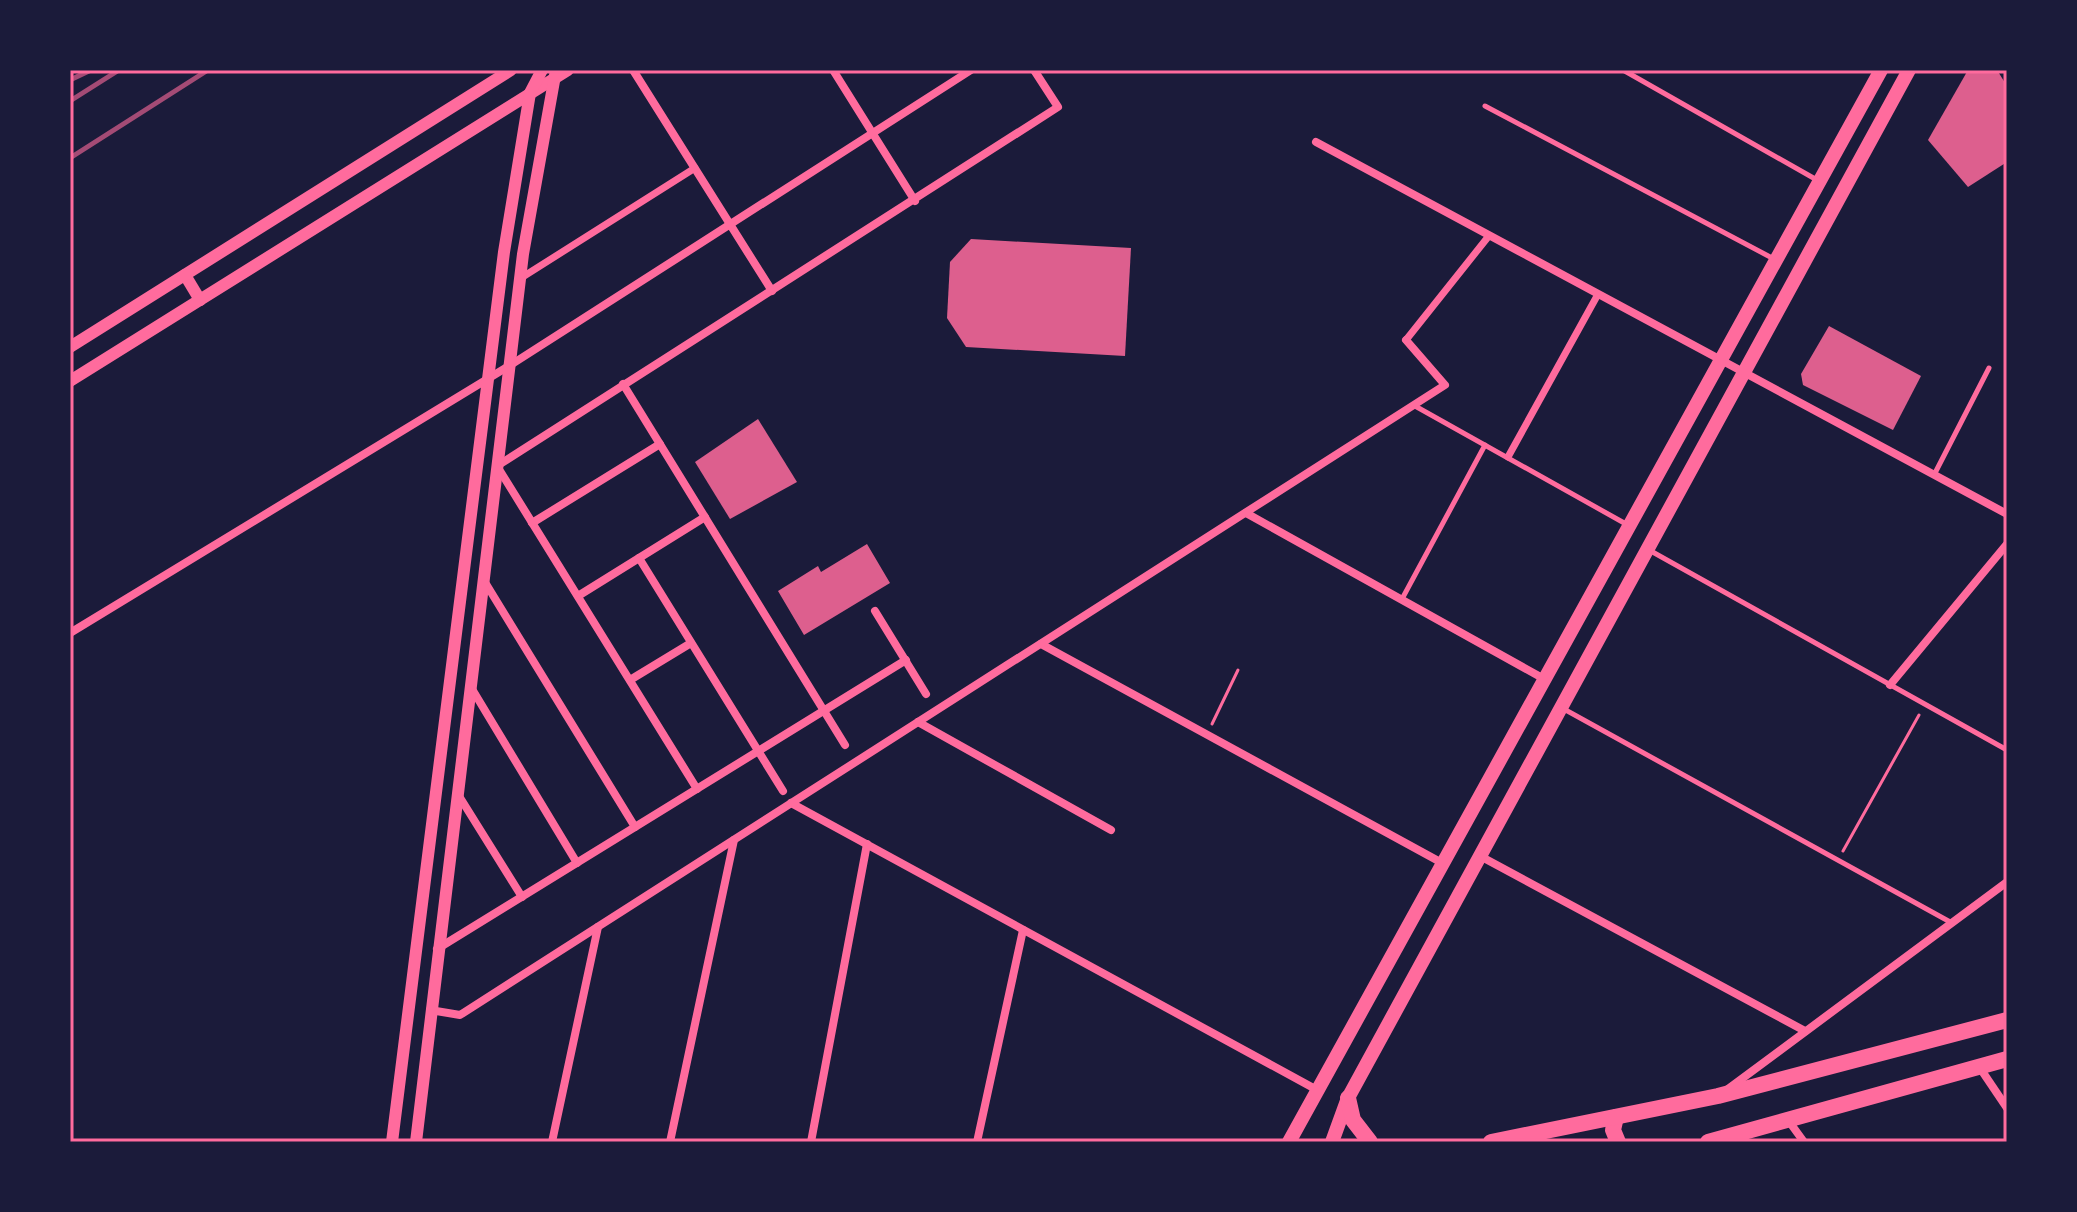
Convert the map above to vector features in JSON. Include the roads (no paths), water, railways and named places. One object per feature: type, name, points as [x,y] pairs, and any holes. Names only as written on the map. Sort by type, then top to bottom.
[{"type":"main road","points":[[1289,1142],[1881,70]]},
{"type":"main road","points":[[1332,1142],[1348,1098],[1909,70]]},
{"type":"main road","points":[[1504,1141],[1718,1096],[2007,1020]]},
{"type":"main road","points":[[1708,1142],[1792,1126],[2007,1059]]},
{"type":"main road","points":[[1348,1098],[1353,1120],[1370,1142]]},
{"type":"main road","points":[[1616,1117],[1613,1130],[1618,1142]]},
{"type":"street","points":[[70,347],[511,70]]},
{"type":"street","points":[[392,1142],[504,252],[530,93],[542,70]]},
{"type":"street","points":[[633,70],[772,291]]},
{"type":"street","points":[[70,633],[509,366],[971,70]]},
{"type":"street","points":[[497,466],[1058,107],[1034,70]]},
{"type":"street","points":[[837,71],[915,201]]},
{"type":"street","points":[[70,381],[560,72]]},
{"type":"street","points":[[416,1142],[520,278],[560,72]]},
{"type":"street","points":[[1316,142],[2007,514]]},
{"type":"street","points":[[520,278],[695,168]]},
{"type":"street","points":[[430,1010],[460,1015],[1445,385],[1406,340],[1488,237]]},
{"type":"street","points":[[185,275],[200,300]]},
{"type":"street","points":[[1508,457],[1597,296]]},
{"type":"street","points":[[623,384],[845,745]]},
{"type":"street","points":[[532,523],[660,444]]},
{"type":"street","points":[[497,466],[697,789]]},
{"type":"street","points":[[1246,513],[1546,680]]},
{"type":"street","points":[[578,596],[705,517]]},
{"type":"street","points":[[1890,685],[2007,544]]},
{"type":"street","points":[[639,558],[783,791]]},
{"type":"street","points":[[483,578],[635,827]]},
{"type":"street","points":[[875,611],[926,694]]},
{"type":"street","points":[[630,680],[691,643]]},
{"type":"street","points":[[1041,644],[1444,864]]},
{"type":"street","points":[[437,949],[906,660]]},
{"type":"street","points":[[470,685],[577,863]]},
{"type":"street","points":[[918,722],[1111,830]]},
{"type":"street","points":[[457,791],[522,897]]},
{"type":"street","points":[[791,803],[1319,1091]]},
{"type":"street","points":[[670,1142],[734,840]]},
{"type":"street","points":[[811,1142],[867,844]]},
{"type":"street","points":[[1480,856],[1805,1031]]},
{"type":"street","points":[[1718,1096],[2007,882]]},
{"type":"street","points":[[552,1142],[598,927]]},
{"type":"street","points":[[977,1142],[1023,930]]},
{"type":"street","points":[[1980,1068],[2007,1108]]},
{"type":"street","points":[[1791,1142],[1792,1126]]},
{"type":"street","points":[[1792,1126],[1804,1142]]},
{"type":"lane","points":[[1623,70],[1820,181]]},
{"type":"lane","points":[[1485,106],[1776,261]]},
{"type":"lane","points":[[1934,475],[1989,368]]},
{"type":"lane","points":[[1414,405],[1630,526]]},
{"type":"lane","points":[[1402,599],[1485,445]]},
{"type":"lane","points":[[1648,550],[2007,750]]},
{"type":"lane","points":[[1562,708],[1952,923]]},
{"type":"railway","points":[[70,80],[91,70]]},
{"type":"railway","points":[[70,101],[119,70]]},
{"type":"railway","points":[[70,158],[208,70]]}]
